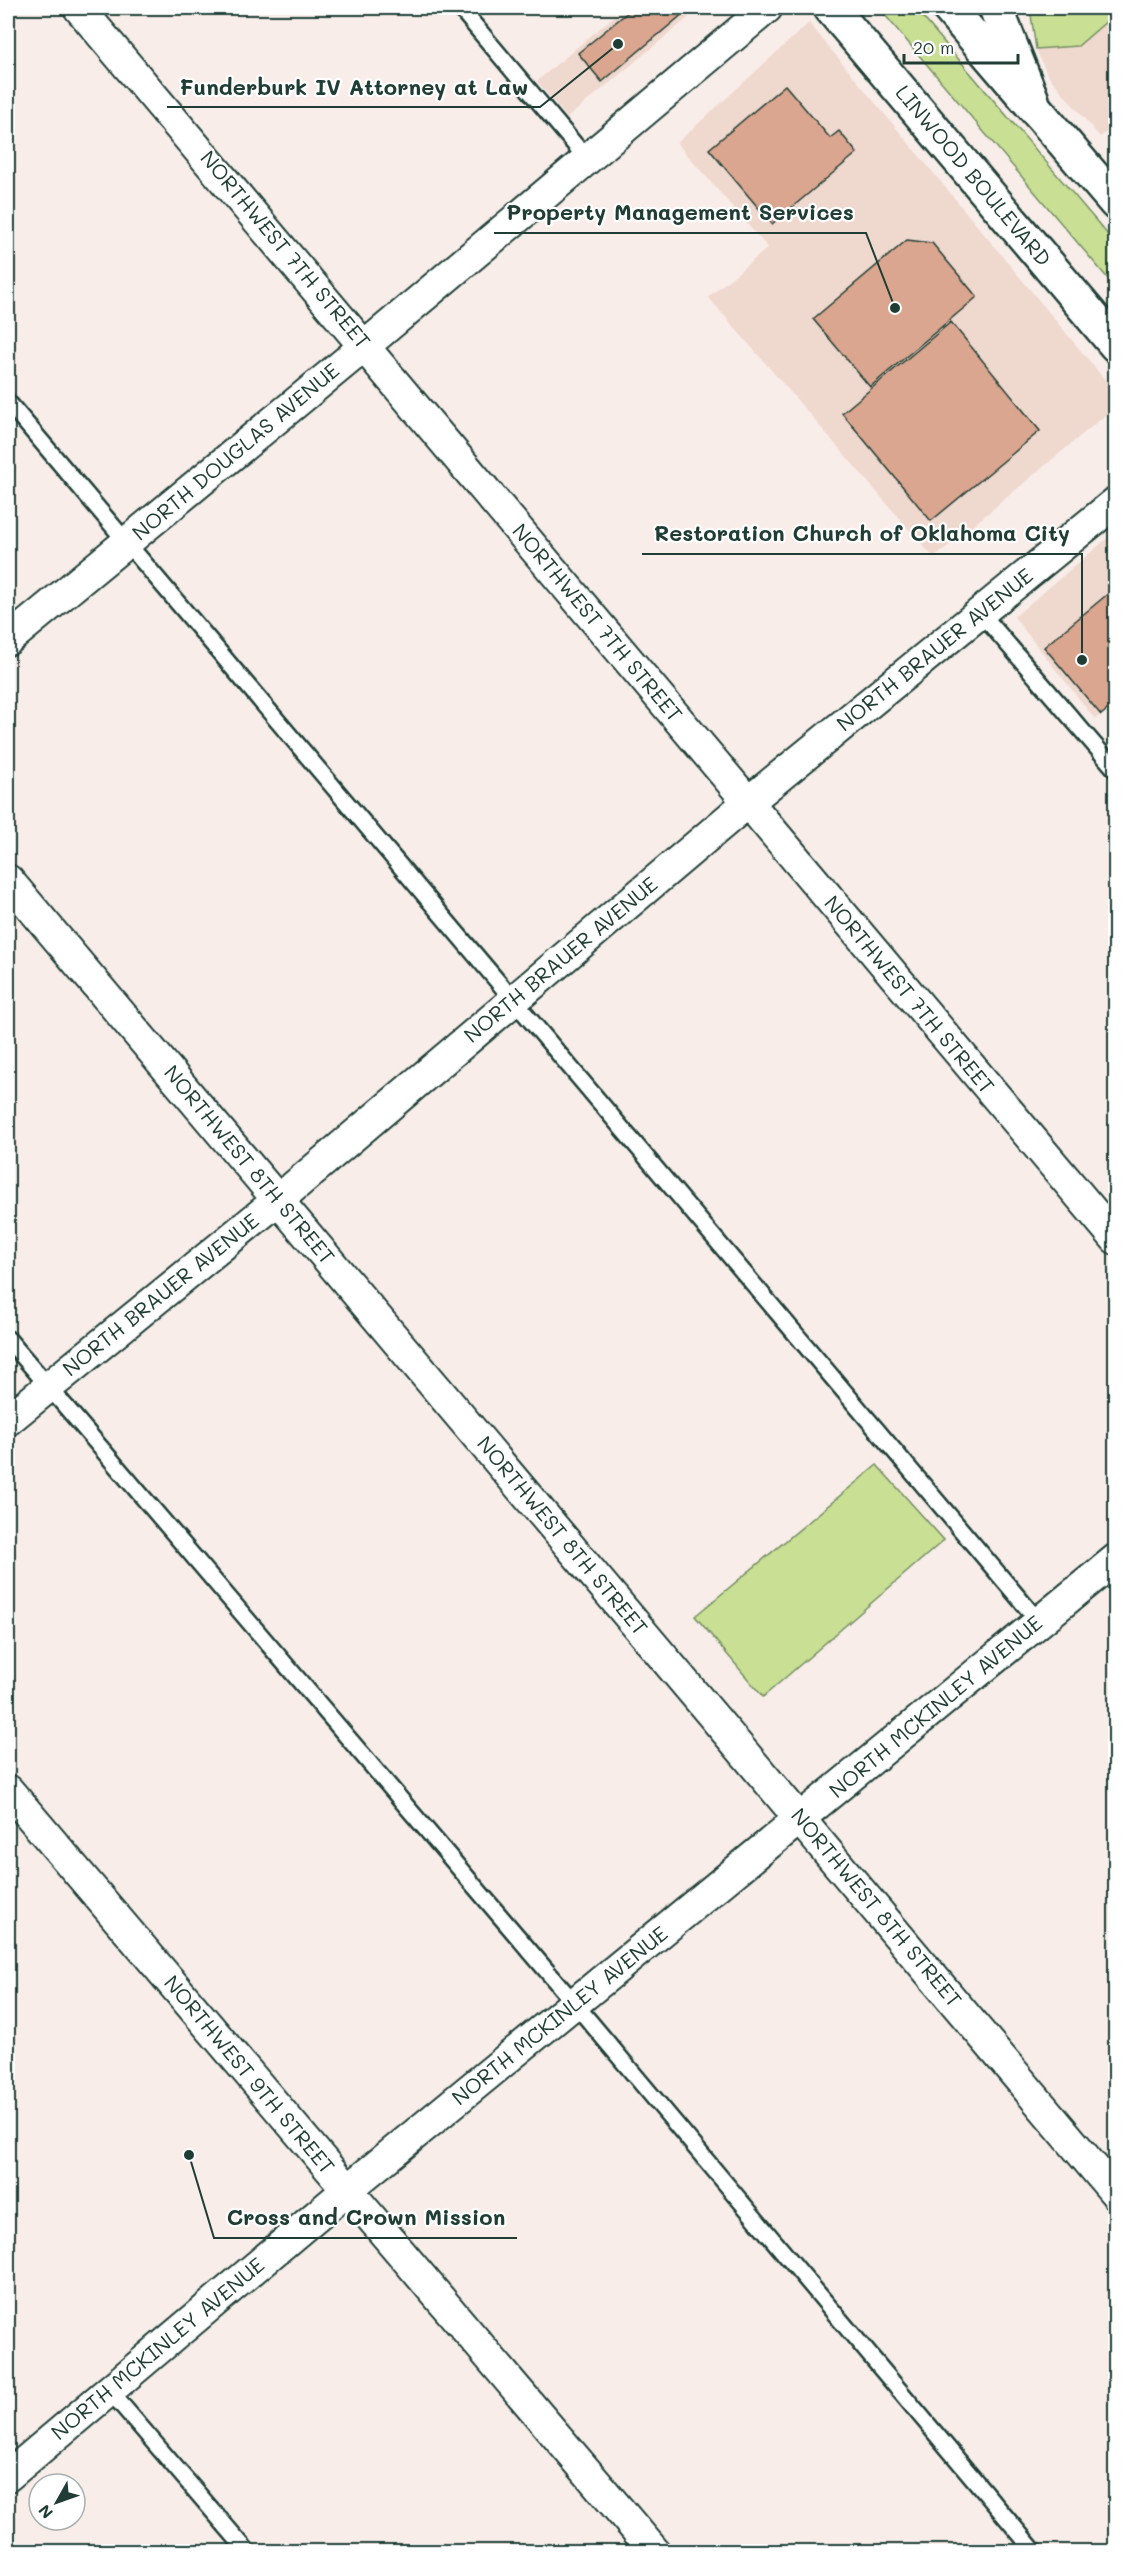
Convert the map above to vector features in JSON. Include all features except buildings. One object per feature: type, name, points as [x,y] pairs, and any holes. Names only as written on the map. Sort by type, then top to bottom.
[{"type":"main road","name":"LINWOOD BOULEVARD","points":[[831,8],[1116,345]]},
{"type":"main road","points":[[949,8],[1116,204]]},
{"type":"main road","points":[[996,8],[1036,110]]},
{"type":"street","name":"NORTHWEST 7TH STREET","points":[[79,8],[366,345],[747,803],[1116,1239]]},
{"type":"street","name":"NORTH DOUGLAS AVENUE","points":[[8,640],[366,345],[767,8]]},
{"type":"street","name":"NORTH BRAUER AVENUE","points":[[8,1420],[278,1200],[747,803],[1116,502]]},
{"type":"street","name":"NORTHWEST 8TH STREET","points":[[8,880],[1116,2194]]},
{"type":"street","name":"NORTH MCKINLEY AVENUE","points":[[8,2476],[347,2190],[1116,1558]]},
{"type":"street","name":"NORTHWEST 9TH STREET","points":[[8,1790],[655,2552]]},
{"type":"lane","points":[[460,8],[587,159]]},
{"type":"lane","points":[[8,402],[1039,1622]]},
{"type":"lane","points":[[980,612],[1116,770]]},
{"type":"lane","points":[[8,1340],[575,2004],[1035,2552]]},
{"type":"lane","points":[[110,2390],[248,2552]]},
{"type":"shaded area","points":[[624,8],[700,8],[567,118],[537,81]]},
{"type":"shaded area","points":[[1115,14],[1115,125],[1100,137],[1047,74],[1036,49],[1078,46]]},
{"type":"shaded area","points":[[809,23],[1115,392],[1115,407],[934,558],[708,297],[768,248],[677,143]]},
{"type":"shaded area","points":[[1115,532],[1115,702],[1095,719],[1014,617]]},
{"type":"green space","points":[[879,8],[915,8],[1115,243],[1115,287]]},
{"type":"green space","points":[[1030,8],[1115,8],[1115,14],[1078,46],[1036,49]]},
{"type":"green space","points":[[877,1465],[944,1540],[763,1697],[695,1616]]},
{"type":"place","name":"Funderburk IV Attorney at Law","points":[[618,44]]},
{"type":"place","name":"Property Management Services","points":[[895,308]]},
{"type":"place","name":"Restoration Church of Oklahoma City","points":[[1082,660]]},
{"type":"place","name":"Cross and Crown Mission","points":[[189,2155]]}]
